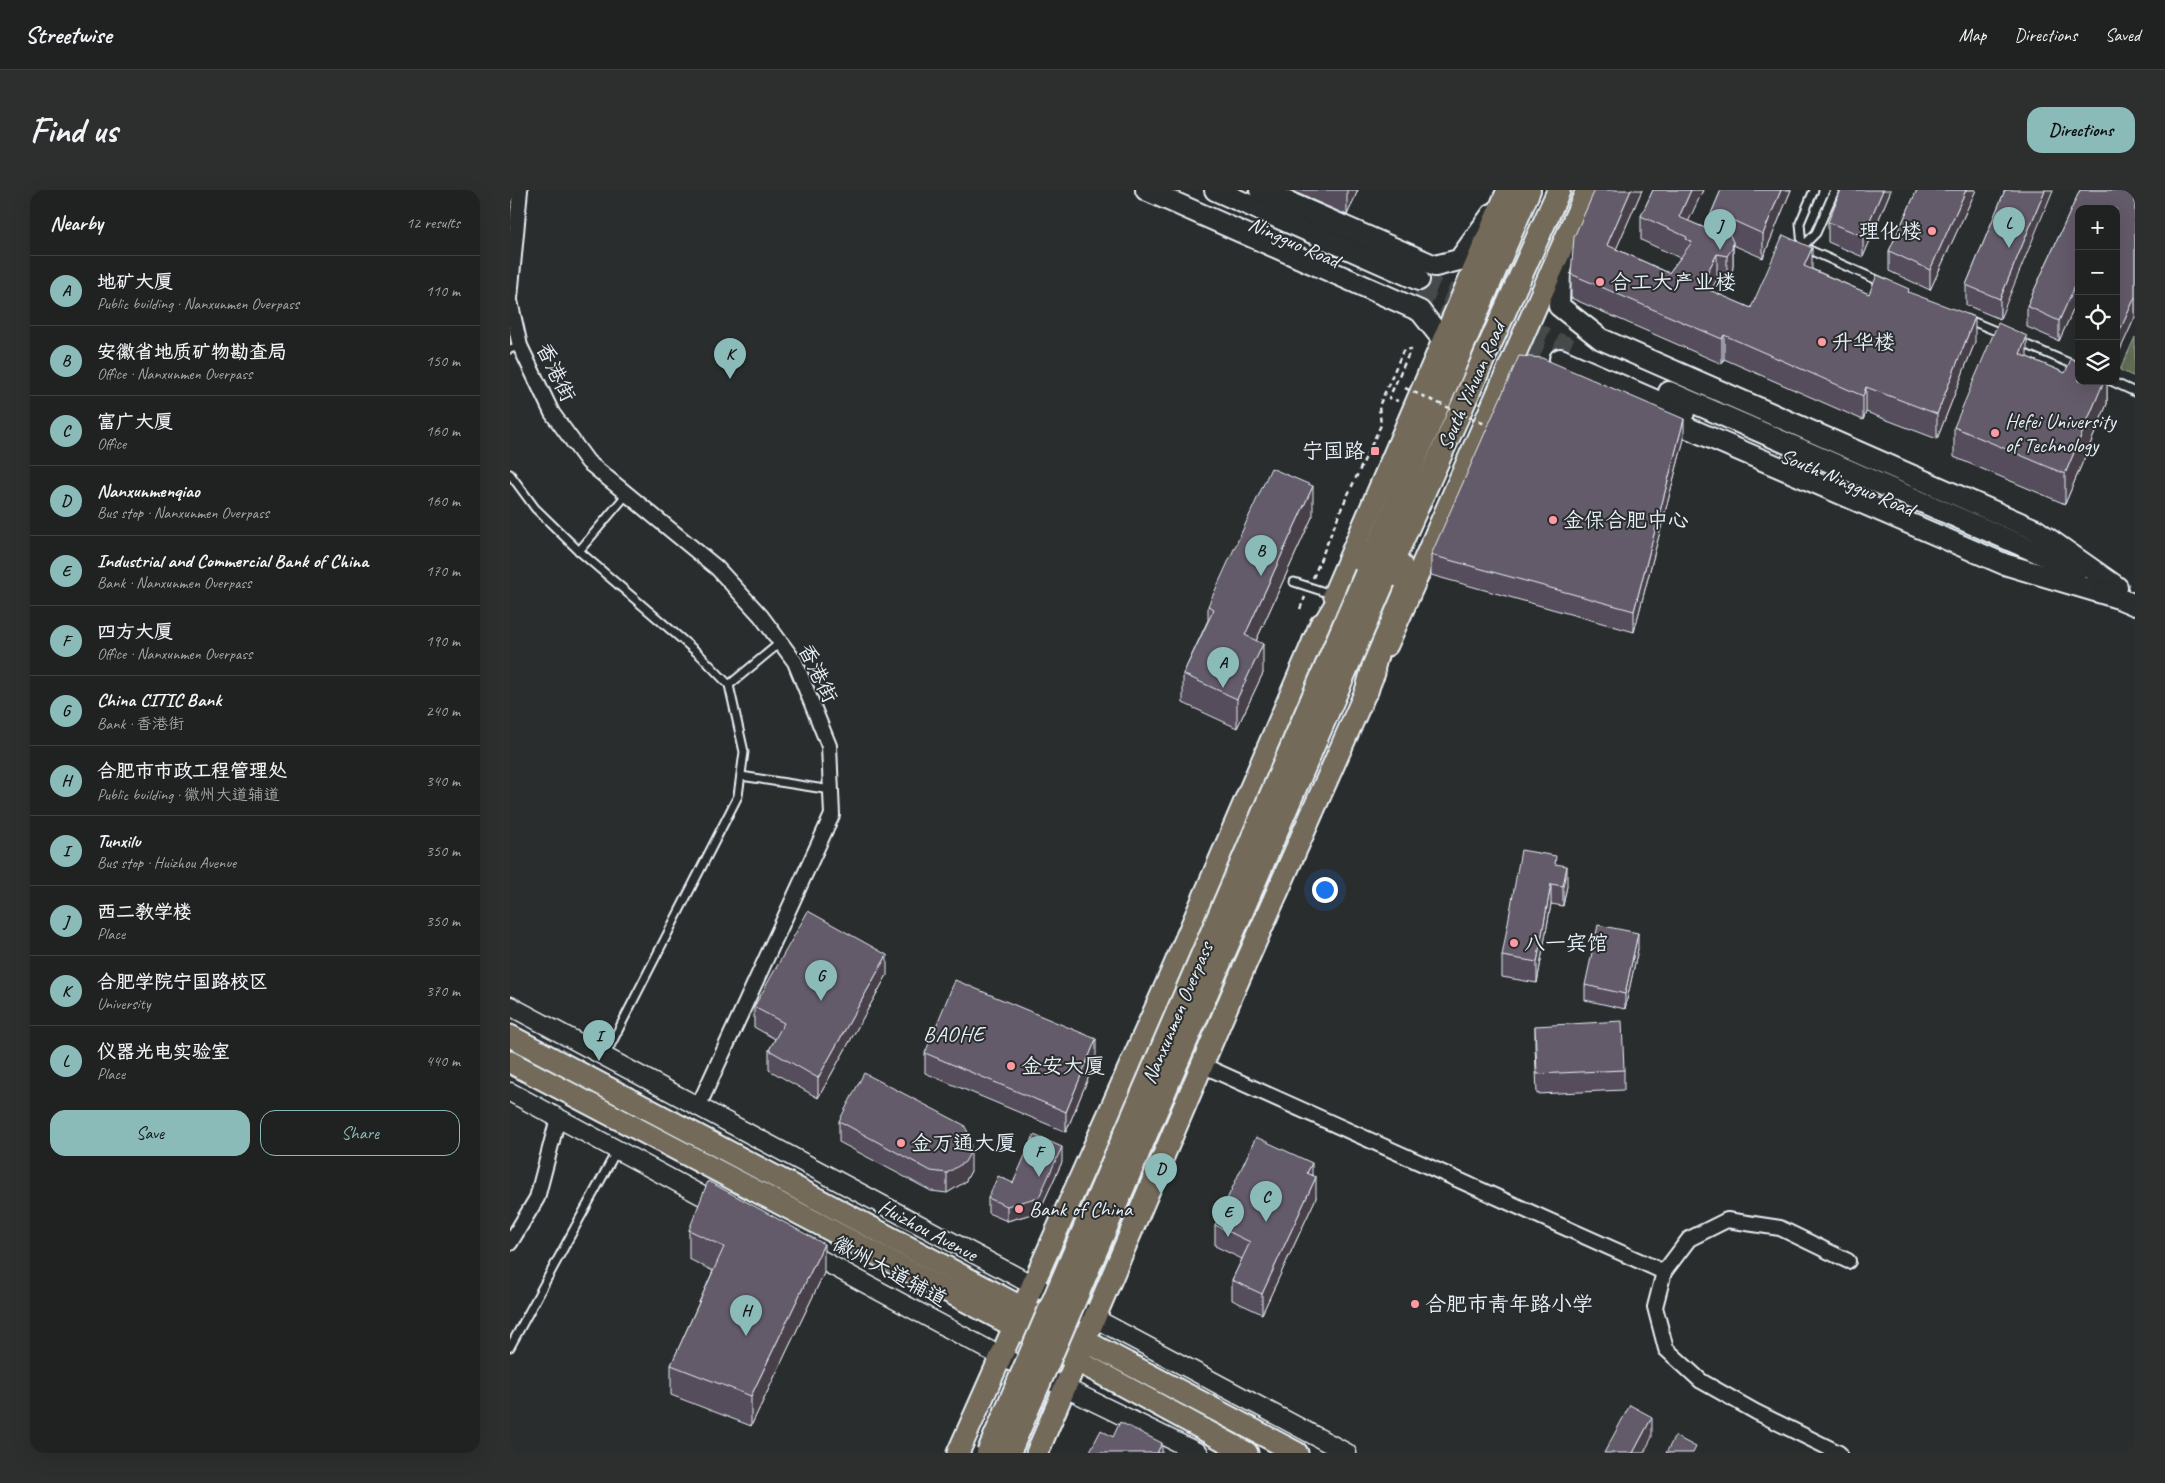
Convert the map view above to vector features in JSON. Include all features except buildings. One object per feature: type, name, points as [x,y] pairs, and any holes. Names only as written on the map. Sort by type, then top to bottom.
[{"type":"highway","name":"South Yihuan Road","points":[[1375,578],[1392,513],[1528,190]]},
{"type":"highway","name":"South Yihuan Road","points":[[1375,578],[1418,505],[1558,190]]},
{"type":"highway","points":[[1366,690],[1418,505]]},
{"type":"highway","points":[[1314,641],[1392,513]]},
{"type":"highway","name":"Nanxunmen Overpass","points":[[988,1453],[1375,578]]},
{"type":"highway","name":"Nanxunmen Overpass","points":[[1009,1453],[1375,578]]},
{"type":"main road","points":[[1146,190],[1420,311],[1443,340]]},
{"type":"main road","name":"Ningguo Road","points":[[1174,190],[1417,288],[1215,190]]},
{"type":"main road","points":[[1260,190],[1435,266],[1459,260],[1507,192]]},
{"type":"main road","points":[[1587,190],[1571,229],[1560,271],[1559,306],[1602,339],[2036,530],[2122,592]]},
{"type":"main road","points":[[958,1453],[1174,967],[1507,192]]},
{"type":"main road","points":[[1037,1453],[1202,1065],[1366,690],[1543,361],[1571,229]]},
{"type":"main road","name":"South Ningguo Road","points":[[1543,361],[2122,592],[2135,606]]},
{"type":"main road","name":"Huizhou Avenue","points":[[510,1036],[1018,1317],[1076,1360],[1247,1453]]},
{"type":"main road","name":"Huizhou Avenue","points":[[510,1062],[1018,1317],[1085,1341],[1297,1453]]},
{"type":"street","name":"香港街","points":[[520,190],[510,299],[515,348],[552,413],[588,462],[717,568],[761,616],[795,662],[829,746],[832,815],[698,1106]]},
{"type":"street","name":"Huizhou Avenue","points":[[510,1006],[1347,1453]]},
{"type":"street","points":[[1202,1065],[1664,1272]]},
{"type":"street","points":[[510,1092],[737,1214]]},
{"type":"street","points":[[510,1243],[537,1198],[558,1118]]},
{"type":"street","points":[[1840,1453],[1756,1412],[1702,1381],[1666,1349],[1655,1307],[1664,1272],[1689,1238],[1726,1220],[1780,1228],[1848,1261]]},
{"type":"street","name":"徽州大道辅道","points":[[787,1241],[1000,1356],[1199,1453]]},
{"type":"lane","points":[[1802,247],[1800,223],[1814,190]]},
{"type":"lane","points":[[1802,247],[1816,233],[1835,190]]},
{"type":"lane","points":[[1802,247],[1894,287]]},
{"type":"lane","points":[[1964,317],[2007,336]]},
{"type":"lane","points":[[2016,340],[2075,365]]},
{"type":"lane","points":[[2120,385],[2135,392]]},
{"type":"lane","points":[[510,474],[535,508],[578,551],[700,655],[729,685],[744,752],[738,796],[604,1056]]},
{"type":"lane","points":[[578,551],[627,494]]},
{"type":"lane","points":[[1294,582],[1334,595]]},
{"type":"lane","points":[[729,685],[781,642]]},
{"type":"lane","points":[[741,776],[831,790]]},
{"type":"lane","points":[[510,1347],[617,1150]]},
{"type":"path","points":[[1320,562],[1342,507],[1381,425],[1379,406],[1403,351],[1411,349],[1389,398],[1398,402],[1405,388],[1495,429]]},
{"type":"green space","points":[[2135,337],[2135,377],[2120,370]]},
{"type":"tunnel","points":[[1419,280],[1570,348]]},
{"type":"tunnel","points":[[1414,295],[1560,359]]},
{"type":"place","name":"理化楼","points":[[1932,231]]},
{"type":"place","name":"仪器光电实验室","points":[[2009,248]]},
{"type":"place","name":"西二教学楼","points":[[1720,250]]},
{"type":"place","name":"合工大产业楼","points":[[1600,282]]},
{"type":"place","name":"升华楼","points":[[1822,342]]},
{"type":"place","name":"合肥学院宁国路校区","points":[[730,379]]},
{"type":"place","name":"Hefei University of Technology","points":[[1995,433]]},
{"type":"place","name":"宁国路","points":[[1375,451]]},
{"type":"place","name":"金保合肥中心","points":[[1553,520]]},
{"type":"place","name":"安徽省地质矿物勘查局","points":[[1261,576]]},
{"type":"place","name":"地矿大厦","points":[[1223,688]]},
{"type":"place","name":"八一宾馆","points":[[1514,943]]},
{"type":"place","name":"China CITIC Bank","points":[[821,1001]]},
{"type":"place","name":"Tunxilu","points":[[599,1061]]},
{"type":"place","name":"金安大厦","points":[[1011,1066]]},
{"type":"place","name":"金万通大厦","points":[[901,1143]]},
{"type":"place","name":"四方大厦","points":[[1039,1177]]},
{"type":"place","name":"Nanxunmenqiao","points":[[1161,1194]]},
{"type":"place","name":"Bank of China","points":[[1019,1209]]},
{"type":"place","name":"富广大厦","points":[[1266,1222]]},
{"type":"place","name":"Industrial and Commercial Bank of China","points":[[1228,1237]]},
{"type":"place","name":"合肥市青年路小学","points":[[1415,1304]]},
{"type":"place","name":"合肥市市政工程管理处","points":[[746,1336]]},
{"type":"district","name":"BAOHE","points":[[954,1034]]}]
